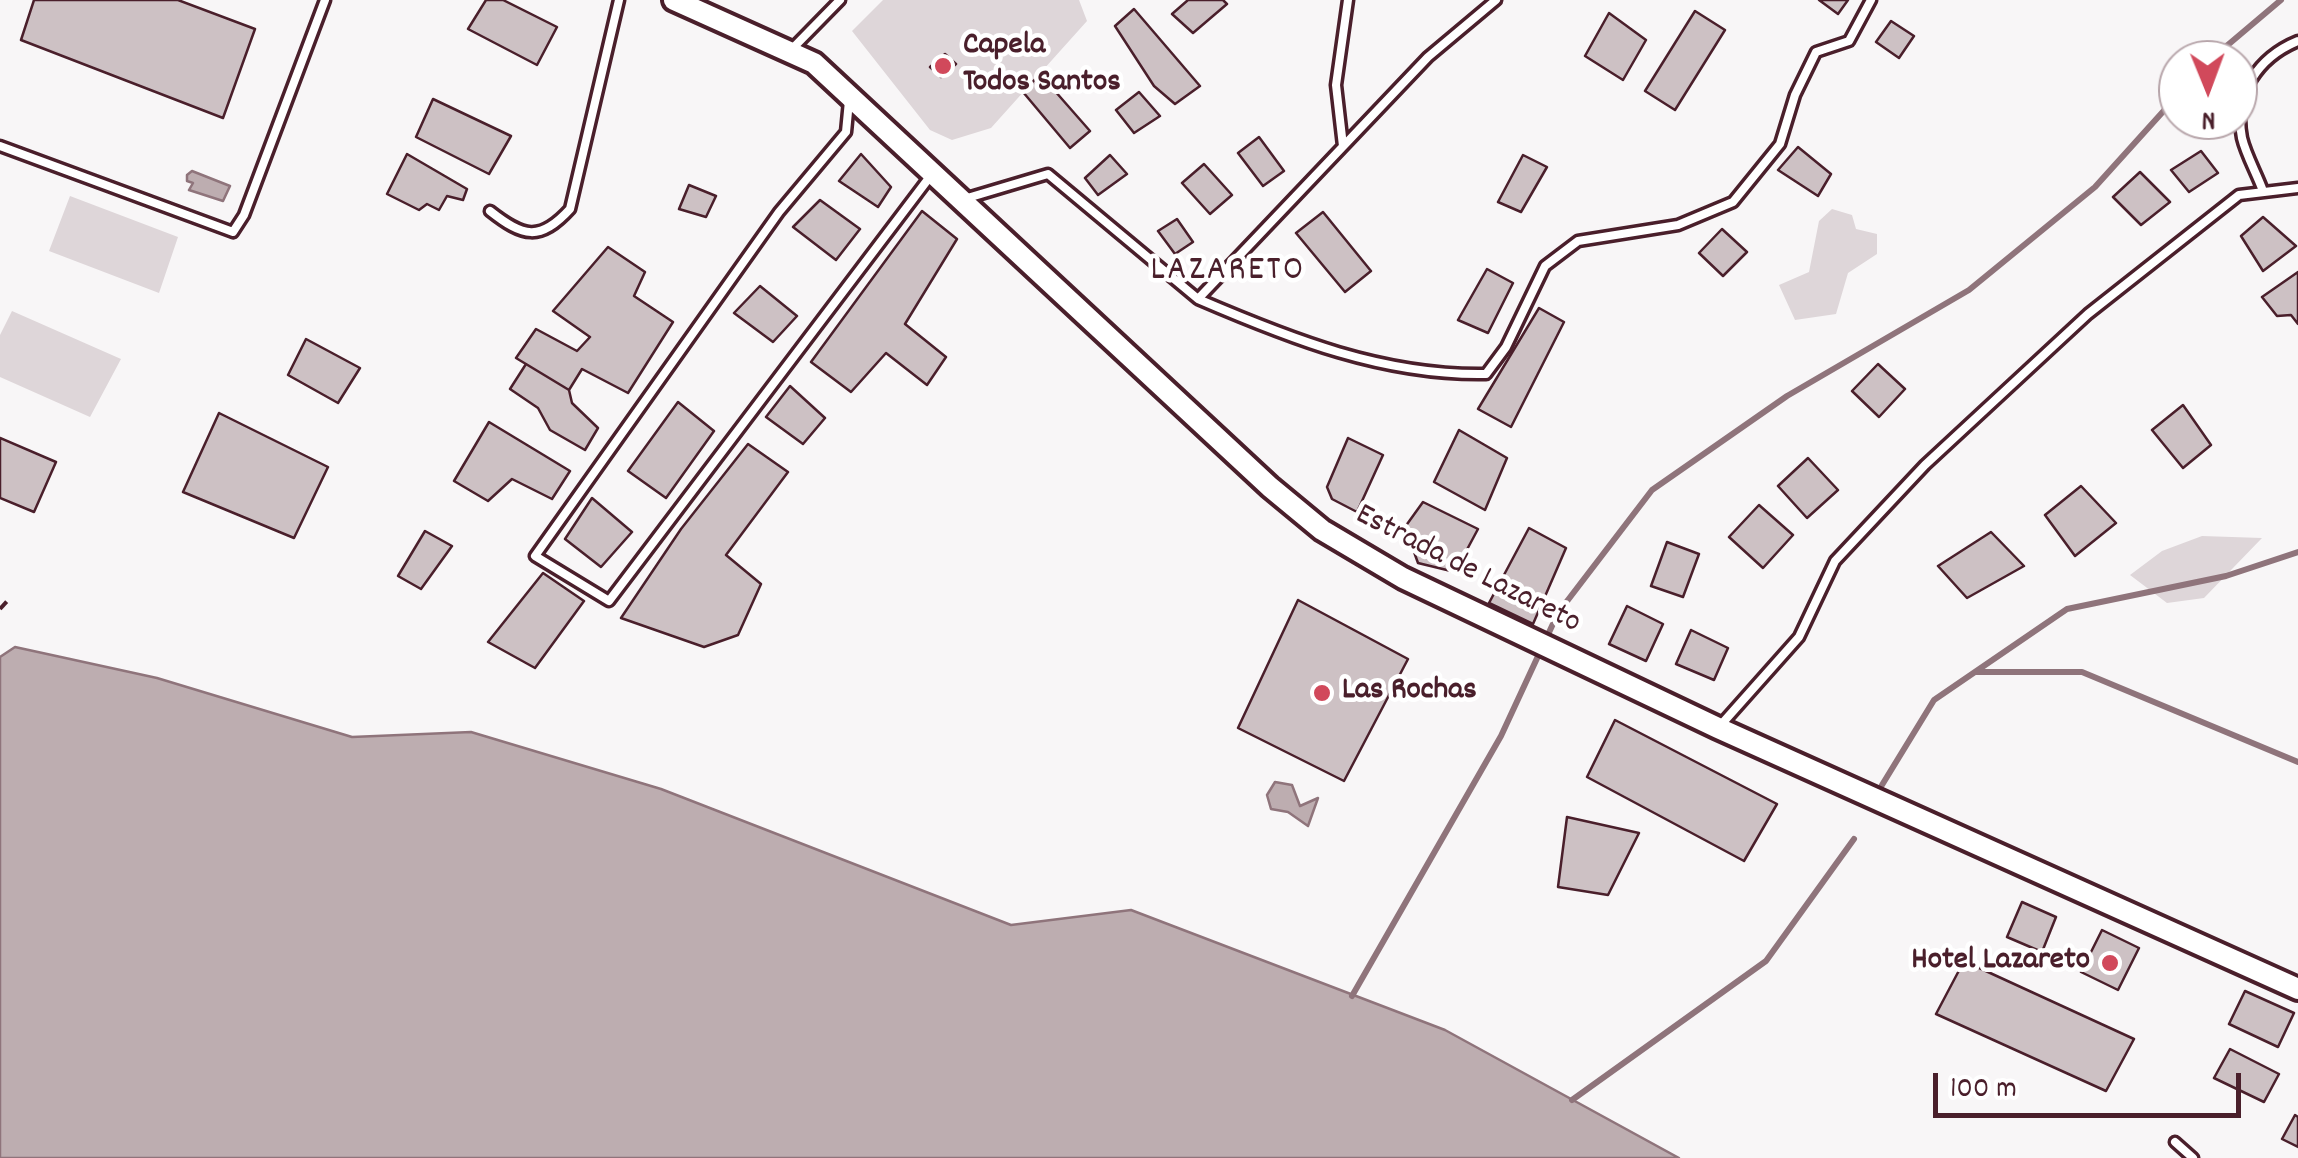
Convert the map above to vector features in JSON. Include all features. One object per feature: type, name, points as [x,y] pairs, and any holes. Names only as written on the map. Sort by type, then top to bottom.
[{"type":"street","name":"Estrada de Lazareto","points":[[674,0],[814,63],[1322,530],[1403,578],[1718,728],[2298,990]]},
{"type":"lane","points":[[0,146],[232,232],[244,215],[325,0]]},
{"type":"lane","points":[[490,210],[512,228],[532,233],[551,230],[570,209],[619,0]]},
{"type":"lane","points":[[791,50],[840,0]]},
{"type":"lane","points":[[1343,146],[1336,84],[1348,0]]},
{"type":"lane","points":[[1198,299],[1428,57],[1496,0]]},
{"type":"lane","points":[[960,200],[1048,174],[1198,299],[1272,331],[1377,363],[1432,375],[1486,374],[1506,347],[1545,266],[1578,242],[1678,225],[1733,202],[1780,144],[1795,95],[1816,52],[1849,41],[1871,0]]},
{"type":"lane","points":[[2263,191],[2242,138],[2246,90],[2263,60],[2298,41]]},
{"type":"lane","points":[[844,90],[851,112],[846,132],[779,212],[535,556],[609,601],[932,174]]},
{"type":"lane","points":[[1718,728],[1799,637],[1835,561],[1925,465],[2088,314],[2238,195],[2298,188]]},
{"type":"lane","points":[[2175,1142],[2192,1158]]},
{"type":"path","points":[[0,609],[9,599]]},
{"type":"shaded area","points":[[883,0],[1079,0],[1087,21],[991,128],[952,140],[930,130],[852,31]]},
{"type":"shaded area","points":[[192,171],[230,186],[223,201],[189,190],[193,183],[187,181],[187,175]]},
{"type":"shaded area","points":[[70,196],[178,237],[159,293],[49,251]]},
{"type":"shaded area","points":[[1832,209],[1852,215],[1856,229],[1877,234],[1877,254],[1848,273],[1836,314],[1795,320],[1779,285],[1809,272],[1819,221]]},
{"type":"shaded area","points":[[12,311],[121,359],[90,417],[0,377],[0,335]]},
{"type":"shaded area","points":[[2202,536],[2262,538],[2204,598],[2167,603],[2130,575],[2162,551]]},
{"type":"shaded area","points":[[15,647],[157,678],[352,737],[471,732],[661,789],[1011,925],[1131,910],[1445,1030],[1679,1158],[0,1158],[0,657]]},
{"type":"shaded area","points":[[1275,782],[1292,785],[1300,806],[1318,798],[1308,826],[1288,812],[1271,809],[1267,795]]},
{"type":"building","points":[[34,0],[178,0],[255,29],[223,118],[21,40]]},
{"type":"building","points":[[486,0],[503,0],[557,27],[537,65],[468,29]]},
{"type":"building","points":[[1188,0],[1223,0],[1227,4],[1193,33],[1172,14]]},
{"type":"building","points":[[1819,0],[1848,0],[1838,14]]},
{"type":"building","points":[[1134,9],[1200,86],[1175,104],[1154,86],[1115,26]]},
{"type":"building","points":[[1695,11],[1725,30],[1675,110],[1645,91]]},
{"type":"building","points":[[1609,13],[1646,40],[1623,80],[1585,56]]},
{"type":"building","points":[[1891,21],[1914,36],[1899,58],[1876,42]]},
{"type":"building","name":"Capela Todos Santos","points":[[945,54],[956,64],[941,77],[930,67]]},
{"type":"building","points":[[1040,74],[1090,131],[1070,148],[1023,92]]},
{"type":"building","points":[[1139,92],[1160,116],[1134,133],[1116,110]]},
{"type":"building","points":[[433,99],[511,136],[489,174],[416,137]]},
{"type":"building","points":[[1259,137],[1284,171],[1263,186],[1238,153]]},
{"type":"building","points":[[1798,147],[1831,174],[1818,196],[1778,170]]},
{"type":"building","points":[[2201,151],[2218,173],[2189,192],[2171,170]]},
{"type":"building","points":[[407,154],[467,189],[463,200],[447,196],[439,210],[427,204],[419,210],[387,194]]},
{"type":"building","points":[[861,154],[891,187],[878,207],[839,181]]},
{"type":"building","points":[[1110,155],[1127,174],[1098,195],[1085,178]]},
{"type":"building","points":[[1523,155],[1547,167],[1521,212],[1498,202]]},
{"type":"building","points":[[1204,164],[1232,195],[1210,214],[1182,183]]},
{"type":"building","points":[[2140,172],[2170,202],[2141,225],[2113,197]]},
{"type":"building","points":[[689,185],[716,196],[706,217],[679,209]]},
{"type":"building","points":[[820,200],[860,229],[836,260],[793,227]]},
{"type":"building","points":[[922,211],[957,239],[905,324],[946,357],[927,385],[886,353],[851,392],[811,362]]},
{"type":"building","points":[[1323,212],[1371,271],[1345,292],[1296,233]]},
{"type":"building","points":[[2263,217],[2296,246],[2263,271],[2241,236]]},
{"type":"building","points":[[1177,219],[1193,242],[1175,254],[1158,231]]},
{"type":"building","points":[[1722,229],[1747,252],[1723,276],[1699,253]]},
{"type":"building","points":[[608,247],[645,272],[634,296],[673,322],[628,393],[582,369],[569,390],[516,358],[536,329],[577,351],[590,337],[553,311]]},
{"type":"building","points":[[1487,269],[1513,283],[1488,333],[1458,320]]},
{"type":"building","points":[[2298,272],[2298,324],[2291,315],[2277,316],[2262,297]]},
{"type":"building","points":[[760,286],[797,316],[773,342],[734,313]]},
{"type":"building","points":[[1539,308],[1564,322],[1511,427],[1478,409]]},
{"type":"building","points":[[306,339],[360,368],[338,403],[288,375]]},
{"type":"building","points":[[526,364],[569,390],[572,403],[598,428],[585,450],[550,430],[538,408],[510,389]]},
{"type":"building","points":[[1878,364],[1905,389],[1879,417],[1852,391]]},
{"type":"building","points":[[790,386],[825,418],[803,444],[766,417]]},
{"type":"building","points":[[678,402],[714,431],[666,498],[628,471]]},
{"type":"building","points":[[2183,405],[2211,445],[2183,468],[2152,430]]},
{"type":"building","points":[[219,413],[328,467],[294,538],[183,492]]},
{"type":"building","points":[[489,422],[570,471],[552,499],[512,479],[488,501],[454,481]]},
{"type":"building","points":[[1459,430],[1507,458],[1485,510],[1434,482]]},
{"type":"building","points":[[0,438],[56,462],[34,512],[0,498]]},
{"type":"building","points":[[1348,438],[1383,455],[1357,512],[1332,499],[1327,487]]},
{"type":"building","points":[[748,444],[788,472],[726,555],[761,584],[738,635],[704,647],[621,618],[681,529]]},
{"type":"building","points":[[1808,458],[1838,490],[1807,518],[1778,486]]},
{"type":"building","points":[[2081,486],[2116,523],[2075,556],[2045,515]]},
{"type":"building","points":[[592,498],[632,532],[601,567],[565,539]]},
{"type":"building","points":[[1423,502],[1478,529],[1455,572],[1418,563],[1405,527]]},
{"type":"building","points":[[1759,505],[1793,535],[1763,568],[1729,537]]},
{"type":"building","points":[[1529,528],[1566,548],[1533,624],[1489,603]]},
{"type":"building","points":[[425,531],[452,546],[421,589],[398,576]]},
{"type":"building","points":[[1991,532],[2024,566],[1967,598],[1938,566]]},
{"type":"building","points":[[1667,542],[1699,554],[1683,597],[1651,586]]},
{"type":"building","points":[[543,573],[584,601],[535,668],[488,642]]},
{"type":"building","name":"Las Rochas","points":[[1298,600],[1408,659],[1344,781],[1238,728]]},
{"type":"building","points":[[1627,606],[1663,624],[1646,661],[1609,644]]},
{"type":"building","points":[[1691,630],[1728,648],[1714,680],[1676,664]]},
{"type":"building","points":[[1615,720],[1777,804],[1744,861],[1587,777]]},
{"type":"building","points":[[1567,817],[1639,833],[1608,895],[1558,887]]},
{"type":"building","points":[[2022,902],[2056,917],[2042,952],[2007,937]]},
{"type":"building","points":[[2102,930],[2139,948],[2118,990],[2081,972]]},
{"type":"building","points":[[1964,961],[2134,1039],[2106,1091],[1936,1014]]},
{"type":"building","points":[[2245,991],[2294,1013],[2278,1047],[2229,1024]]},
{"type":"building","points":[[2230,1049],[2279,1074],[2264,1102],[2214,1078]]},
{"type":"building","points":[[2295,1115],[2298,1117],[2298,1147],[2282,1139]]},
{"type":"waterway","points":[[2234,40],[2281,0]]},
{"type":"waterway","points":[[1352,996],[1501,736],[1558,613],[1652,490],[1787,396],[1969,290],[2095,187],[2158,117]]},
{"type":"waterway","points":[[1882,785],[1934,700],[2067,609],[2226,576],[2298,552]]},
{"type":"waterway","points":[[1977,672],[2082,672],[2298,762]]},
{"type":"waterway","points":[[1572,1100],[1766,961],[1854,839]]},
{"type":"place","name":"Capela Todos Santos","points":[[943,66]]},
{"type":"place","name":"Las Rochas","points":[[1322,693]]},
{"type":"place","name":"Hotel Lazareto","points":[[2110,963]]},
{"type":"district","name":"LAZARETO","points":[[1228,273]]}]
